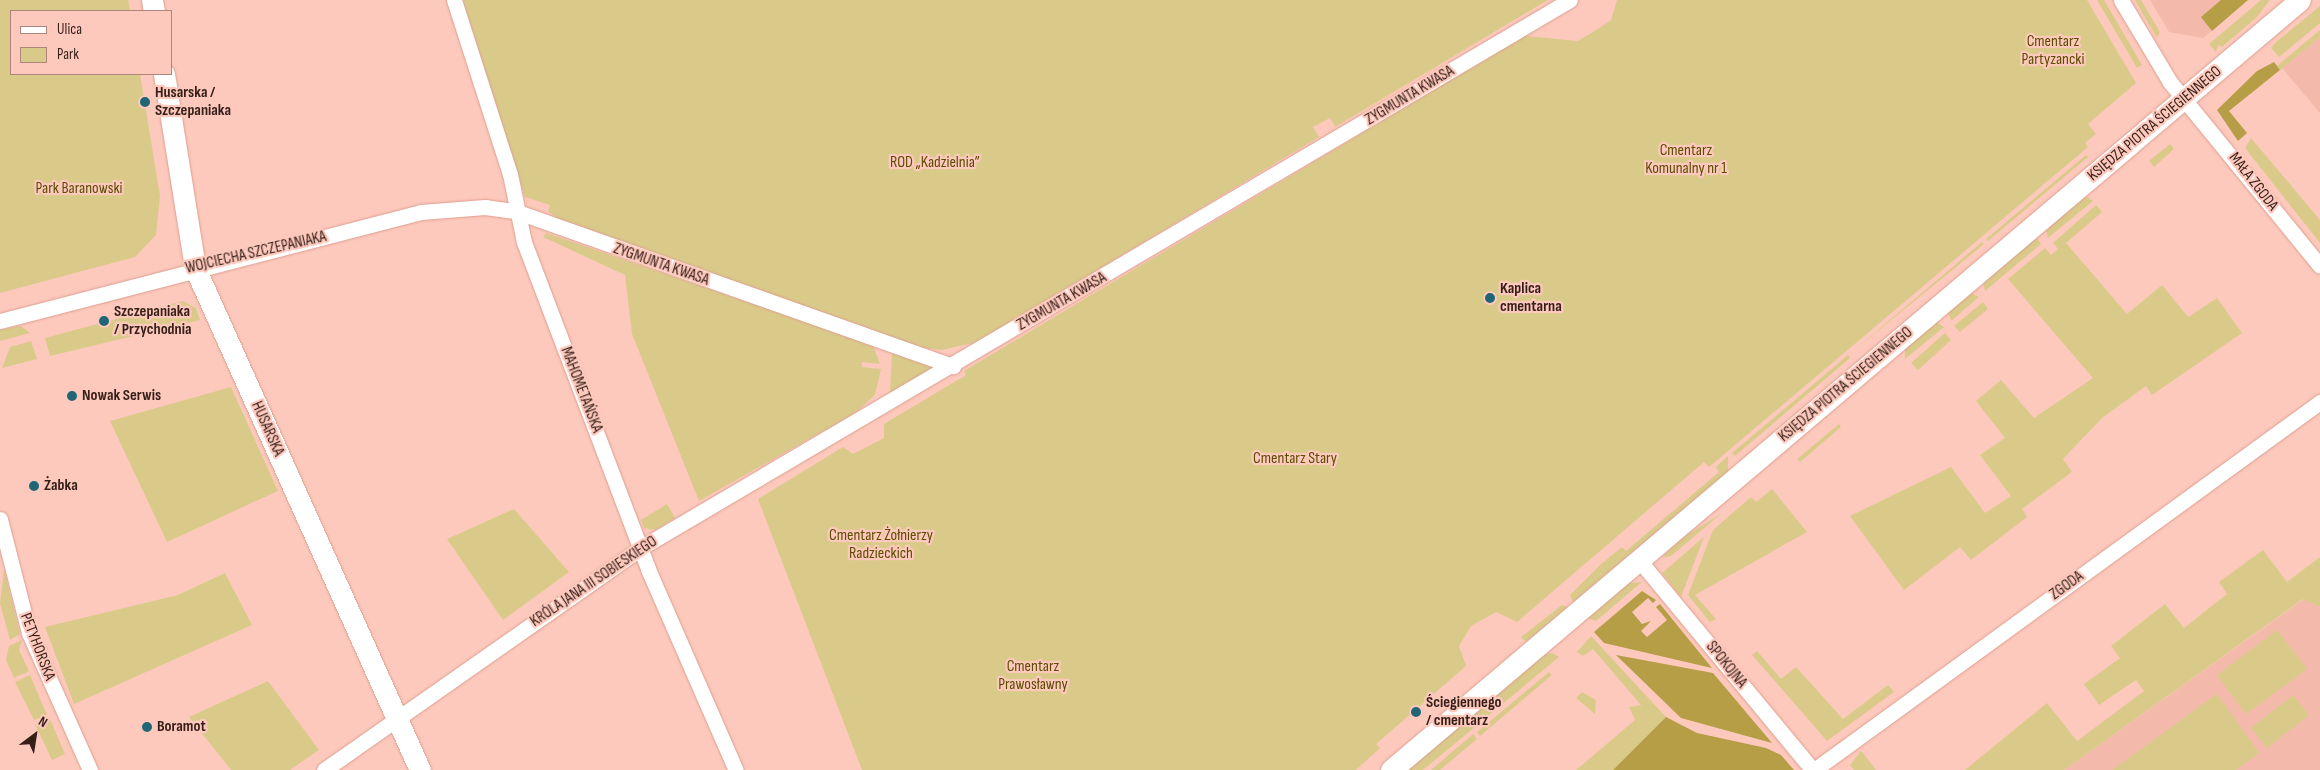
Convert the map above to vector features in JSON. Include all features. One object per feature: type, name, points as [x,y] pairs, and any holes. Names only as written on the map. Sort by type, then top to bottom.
[{"type":"street","name":"MAHOMETAŃSKA","points":[[454,0],[510,174],[515,211],[642,547],[736,770]]},
{"type":"street","name":"ZYGMUNTA KWASA","points":[[515,211],[953,366],[1570,0]]},
{"type":"street","name":"MAŁA ZGODA","points":[[2121,0],[2184,99],[2320,266]]},
{"type":"street","name":"KSIĘDZA PIOTRA ŚCIEGIENNEGO","points":[[1391,770],[2300,0]]},
{"type":"street","name":"HUSARSKA","points":[[164,75],[195,268],[420,770]]},
{"type":"street","name":"WOJCIECHA SZCZEPANIAKA","points":[[0,321],[195,268],[421,212],[485,207],[515,211]]},
{"type":"street","name":"KRÓLA JANA III SOBIESKIEGO","points":[[324,770],[642,547],[953,366]]},
{"type":"street","name":"ZGODA","points":[[1814,770],[2320,402]]},
{"type":"street","name":"PETYHORSKA","points":[[0,519],[29,633],[90,770]]},
{"type":"street","name":"SPOKOJNA","points":[[1639,560],[1814,770]]},
{"type":"shaded area","points":[[2150,0],[2248,0],[2203,38],[2169,32]]},
{"type":"shaded area","points":[[2221,0],[2248,0],[2212,31],[2201,17]]},
{"type":"shaded area","points":[[2320,37],[2320,113],[2282,68]]},
{"type":"shaded area","points":[[2274,62],[2280,70],[2229,111],[2247,133],[2238,141],[2217,110],[2257,71]]},
{"type":"shaded area","points":[[1642,591],[1656,600],[1653,603],[1648,598],[1632,612],[1642,624],[1651,621],[1641,631],[1647,637],[1667,620],[1656,607],[1660,604],[1712,668],[1604,643],[1594,632]]},
{"type":"shaded area","points":[[2304,599],[2320,607],[2320,770],[2064,770]]},
{"type":"shaded area","points":[[1616,655],[1713,673],[1772,743],[1681,718]]},
{"type":"shaded area","points":[[1666,717],[1697,733],[1766,748],[1781,755],[1794,770],[1613,770]]},
{"type":"green space","name":"Park Baranowski","points":[[0,0],[128,0],[130,10],[10,10],[10,75],[140,75],[160,196],[156,235],[135,257],[0,293]]},
{"type":"green space","name":"ROD „Kadzielnia”","points":[[463,0],[1548,0],[1335,127],[1330,118],[1313,127],[1319,137],[977,342],[942,350],[921,348],[568,227],[548,211],[550,205],[525,197]]},
{"type":"green space","name":"Cmentarz Stary","points":[[1617,0],[2087,0],[2136,83],[2088,124],[2096,134],[2085,143],[2088,147],[1709,467],[1704,462],[1517,622],[1496,612],[1471,626],[1459,646],[1466,666],[1376,744],[1380,748],[1356,770],[862,770],[758,499],[843,447],[853,454],[884,438],[884,424],[966,375],[964,371],[1525,36],[1578,41],[1611,20]]},
{"type":"green space","points":[[2097,0],[2104,0],[2142,65],[2137,68]]},
{"type":"green space","points":[[2135,0],[2141,0],[2160,32],[2157,38]]},
{"type":"green space","points":[[2261,0],[2270,0],[2256,18],[2222,47],[2218,45],[2216,52],[2209,44]]},
{"type":"green space","points":[[2320,6],[2320,23],[2279,57],[2271,48]]},
{"type":"green space","points":[[2320,30],[2320,37],[2280,70],[2277,66]]},
{"type":"green space","points":[[2251,138],[2320,220],[2320,243],[2245,148]]},
{"type":"green space","points":[[2170,144],[2174,149],[2154,167],[2149,161]]},
{"type":"green space","points":[[2086,155],[2088,157],[1988,241],[1986,239]]},
{"type":"green space","points":[[2085,196],[2093,201],[2048,238],[2046,228]]},
{"type":"green space","points":[[2096,205],[2102,212],[2066,243],[2127,314],[2162,285],[2188,317],[2217,298],[2242,333],[2152,395],[2146,386],[2102,418],[2063,459],[2072,472],[2022,509],[2027,517],[1971,560],[1960,547],[1904,590],[1850,516],[1951,467],[1985,513],[2011,496],[1980,455],[2005,438],[1976,401],[2001,380],[2034,418],[2093,378],[2008,279],[2045,248],[2051,255],[2058,249],[2053,243]]},
{"type":"green space","points":[[546,233],[873,345],[880,364],[862,362],[862,367],[881,369],[875,395],[855,413],[699,501],[632,334],[625,275],[543,237]]},
{"type":"green space","points":[[2036,237],[2041,244],[1985,291],[1983,282]]},
{"type":"green space","points":[[1982,242],[1984,244],[1851,353]]},
{"type":"green space","points":[[1971,293],[1979,297],[1951,321],[1948,311]]},
{"type":"green space","points":[[183,301],[196,308],[200,320],[50,356],[45,338]]},
{"type":"green space","points":[[1983,302],[1988,309],[1960,332],[1954,326]]},
{"type":"green space","points":[[1936,322],[1944,327],[1905,359],[1905,348]]},
{"type":"green space","points":[[21,326],[30,333],[0,341],[0,330]]},
{"type":"green space","points":[[1945,333],[1951,340],[1918,370],[1911,363]]},
{"type":"green space","points":[[31,341],[37,359],[2,368],[10,347]]},
{"type":"green space","points":[[892,351],[930,363],[933,369],[890,393]]},
{"type":"green space","points":[[1848,355],[1850,358],[1735,456],[1732,453]]},
{"type":"green space","points":[[231,387],[278,491],[167,542],[110,421]]},
{"type":"green space","points":[[1839,424],[1841,427],[1800,462],[1797,459]]},
{"type":"green space","points":[[1728,456],[1728,472],[1573,602],[1570,595],[1600,565],[1622,547],[1626,551],[1719,472],[1716,467]]},
{"type":"green space","points":[[1772,489],[1807,532],[1695,595],[1716,619],[1710,622],[1688,595],[1713,530],[1751,497],[1756,502]]},
{"type":"green space","points":[[667,504],[675,518],[655,530],[644,528],[641,520]]},
{"type":"green space","points":[[514,509],[569,572],[503,620],[447,539]]},
{"type":"green space","points":[[1722,513],[1671,556],[1662,558],[1679,540]]},
{"type":"green space","points":[[1704,537],[1681,597],[1662,573]]},
{"type":"green space","points":[[2263,550],[2287,582],[2320,557],[2320,607],[2303,599],[2064,770],[1965,770],[2047,703],[2077,741],[2144,691],[2136,680],[2099,705],[2084,684],[2120,658],[2111,646],[2165,604],[2184,628],[2227,594],[2219,582]]},
{"type":"green space","points":[[4,570],[20,634],[10,640],[0,603]]},
{"type":"green space","points":[[225,573],[252,625],[74,704],[45,627],[178,595]]},
{"type":"green space","points":[[1642,582],[1596,621],[1587,618],[1629,583]]},
{"type":"green space","points":[[1562,605],[1567,607],[1526,642],[1521,637]]},
{"type":"green space","points":[[2277,630],[2307,669],[2246,714],[2217,675]]},
{"type":"green space","points":[[1591,636],[1666,717],[1613,770],[1576,770],[1635,720],[1629,707],[1641,705],[1593,649],[1583,656],[1577,652]]},
{"type":"green space","points":[[22,640],[19,650],[29,671],[14,678],[6,660],[9,646]]},
{"type":"green space","points":[[1757,651],[1781,679],[1796,667],[1843,719],[1888,685],[1894,692],[1827,741],[1752,655]]},
{"type":"green space","points":[[1552,653],[1559,657],[1423,770],[1408,770],[1541,656]]},
{"type":"green space","points":[[1549,672],[1552,675],[1480,736],[1477,732]]},
{"type":"green space","points":[[30,675],[47,715],[34,720],[15,682]]},
{"type":"green space","points":[[268,681],[319,750],[290,770],[231,770],[189,717]]},
{"type":"green space","points":[[1582,692],[1596,700],[1595,714],[1576,698]]},
{"type":"green space","points":[[2217,694],[2259,753],[2236,770],[2112,770]]},
{"type":"green space","points":[[2293,695],[2309,715],[2267,748],[2251,728]]},
{"type":"green space","points":[[49,717],[65,754],[52,760],[35,724]]},
{"type":"green space","points":[[1473,734],[1477,739],[1440,770],[1431,770]]},
{"type":"green space","points":[[1861,751],[1876,770],[1854,770],[1850,765]]},
{"type":"place","name":"Husarska / Szczepaniaka","points":[[145,102]]},
{"type":"place","name":"Kaplica cmentarna","points":[[1490,298]]},
{"type":"place","name":"Szczepaniaka / Przychodnia","points":[[104,321]]},
{"type":"place","name":"Nowak Serwis","points":[[72,396]]},
{"type":"place","name":"Żabka","points":[[34,486]]},
{"type":"place","name":"Ściegiennego / cmentarz","points":[[1416,712]]},
{"type":"place","name":"Boramot","points":[[147,727]]},
{"type":"park label","name":"Cmentarz Partyzancki","points":[[2053,51]]},
{"type":"park label","name":"Cmentarz Komunalny nr 1","points":[[1686,160]]},
{"type":"park label","name":"Cmentarz Żołnierzy Radzieckich","points":[[881,545]]},
{"type":"park label","name":"Cmentarz Prawosławny","points":[[1033,676]]}]
